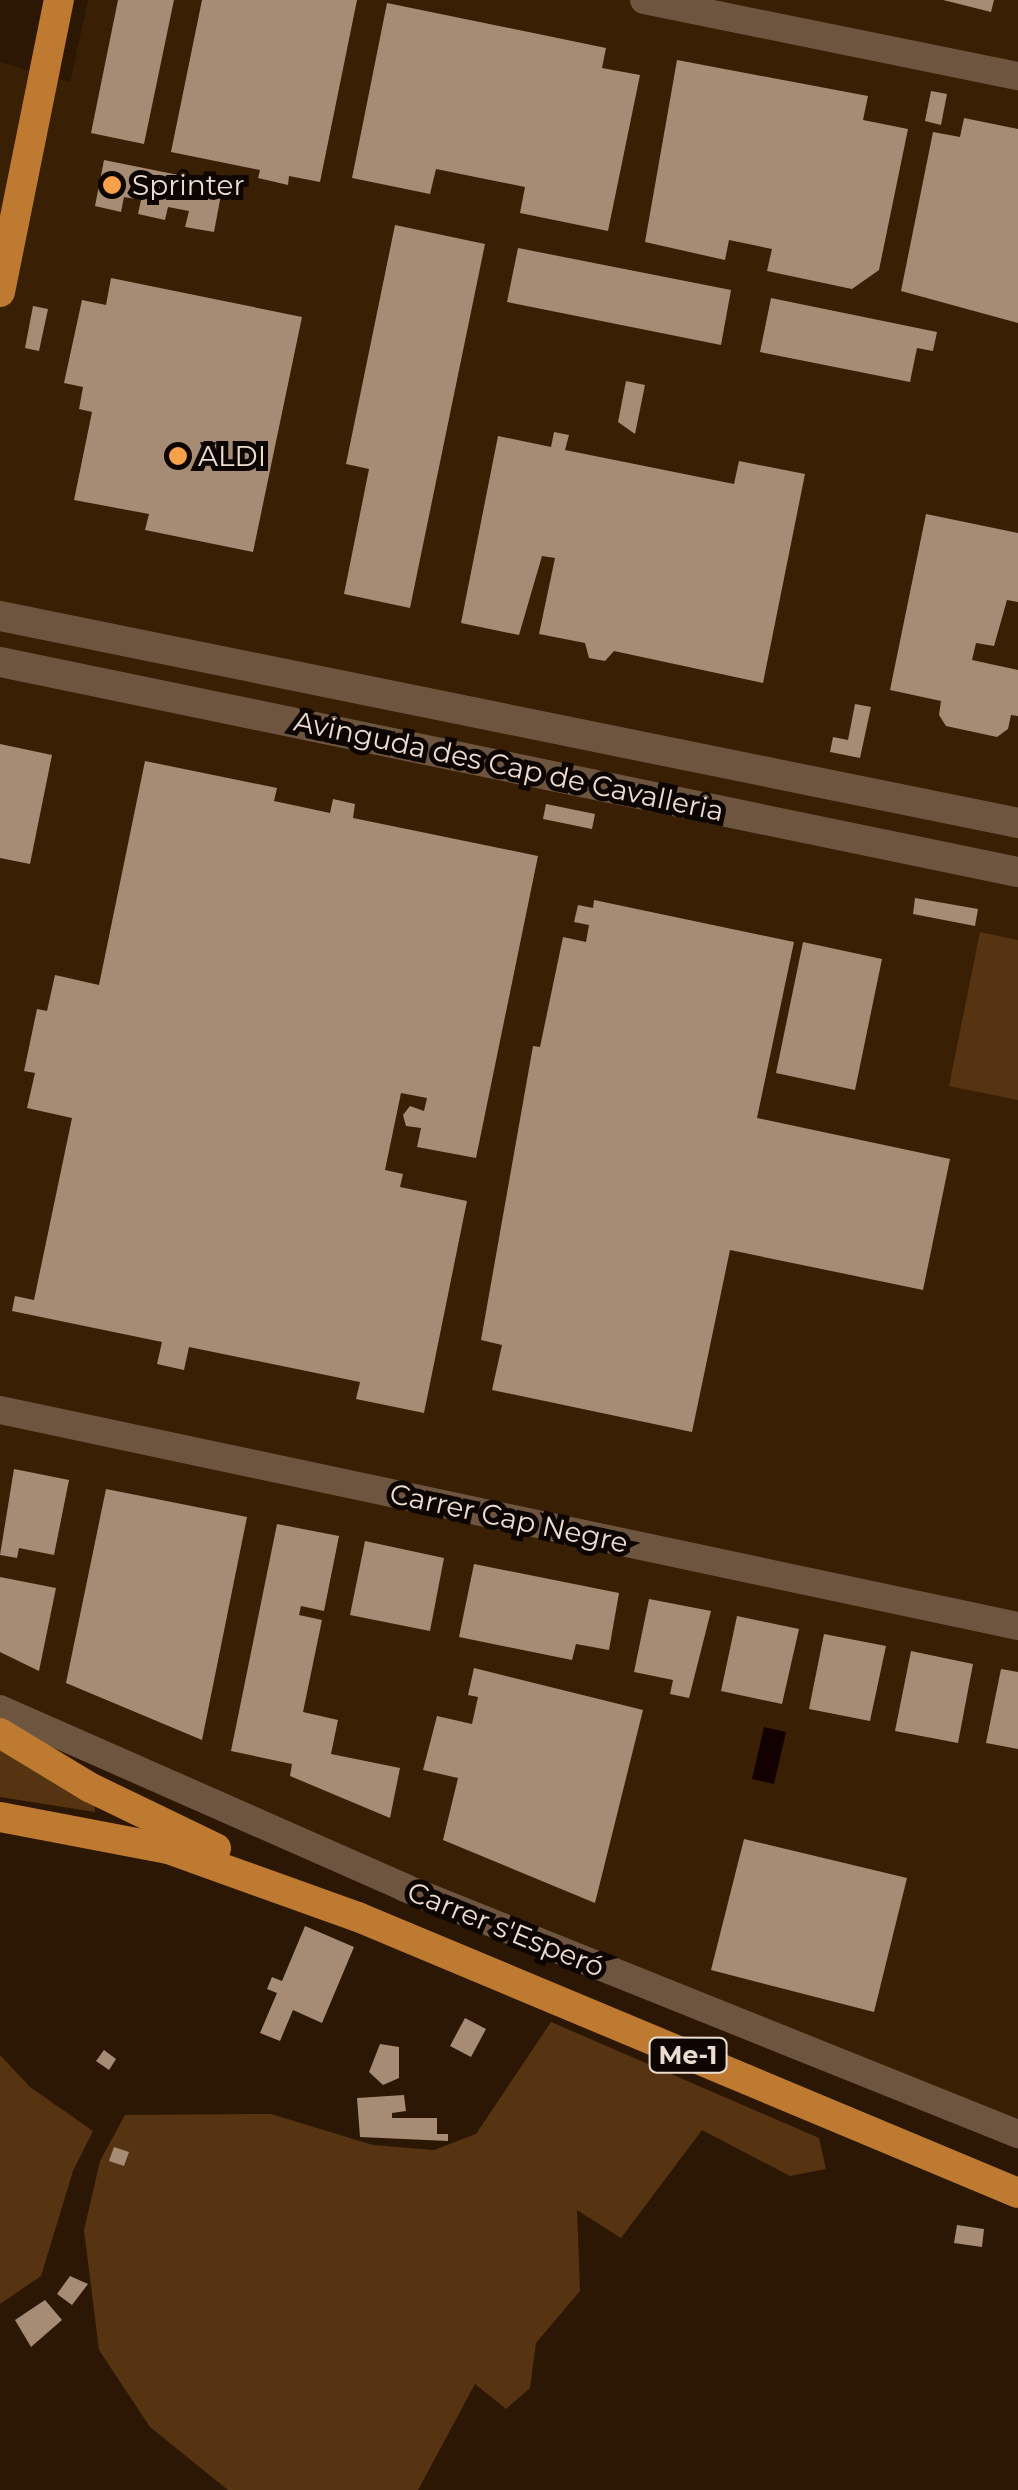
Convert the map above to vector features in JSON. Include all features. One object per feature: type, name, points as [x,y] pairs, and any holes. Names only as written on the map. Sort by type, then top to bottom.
[{"type":"main road","points":[[0,292],[60,0]]},
{"type":"main road","name":"Me-1","points":[[0,1733],[89,1787],[358,1917]]},
{"type":"main road","name":"Me-1","points":[[0,1817],[168,1849],[358,1917],[1018,2192]]},
{"type":"street","points":[[644,0],[1018,76]]},
{"type":"street","name":"Avinguda des Cap de Cavalleria","points":[[0,616],[1018,823]]},
{"type":"street","name":"Avinguda des Cap de Cavalleria","points":[[0,662],[1018,872]]},
{"type":"street","name":"Carrer Cap Negre","points":[[0,1410],[1018,1626]]},
{"type":"street","name":"Carrer s'Esperó","points":[[0,1709],[405,1888],[1018,2134]]},
{"type":"shaded area","points":[[88,0],[1018,0],[1018,2149],[0,1694],[0,62],[70,82]]},
{"type":"shaded area","points":[[980,932],[1018,940],[1018,1100],[949,1086]]},
{"type":"shaded area","points":[[764,1727],[786,1732],[774,1784],[752,1779]]},
{"type":"shaded area","points":[[0,1745],[94,1804],[95,1812],[0,1797]]},
{"type":"shaded area","points":[[551,2022],[819,2138],[826,2169],[790,2176],[702,2130],[621,2238],[577,2210],[580,2291],[536,2343],[530,2388],[506,2409],[475,2384],[418,2490],[228,2490],[150,2427],[99,2350],[84,2230],[100,2161],[125,2115],[271,2114],[373,2145],[434,2150],[476,2134]]},
{"type":"shaded area","points":[[0,2055],[30,2087],[93,2131],[73,2171],[41,2276],[0,2304]]},
{"type":"building","points":[[118,0],[174,0],[144,144],[91,133]]},
{"type":"building","points":[[202,0],[357,0],[320,182],[289,176],[288,185],[258,178],[260,170],[171,152]]},
{"type":"building","points":[[943,0],[994,0],[991,12]]},
{"type":"building","points":[[387,3],[606,48],[602,68],[640,75],[608,231],[520,213],[525,187],[436,169],[430,194],[352,178]]},
{"type":"building","points":[[677,60],[868,96],[863,120],[908,129],[879,270],[852,289],[767,271],[772,249],[729,240],[725,260],[645,242]]},
{"type":"building","points":[[931,91],[947,94],[941,125],[925,121]]},
{"type":"building","points":[[964,118],[1018,129],[1018,323],[901,291],[933,132],[960,137]]},
{"type":"building","points":[[104,160],[223,184],[214,232],[185,227],[189,211],[168,207],[165,220],[138,214],[141,200],[124,197],[121,212],[95,206]]},
{"type":"building","points":[[395,225],[485,244],[410,608],[344,594],[369,469],[346,464]]},
{"type":"building","points":[[518,248],[731,290],[721,345],[507,302]]},
{"type":"building","name":"ALDI","points":[[111,278],[302,317],[253,552],[145,530],[149,514],[74,500],[92,412],[79,409],[83,387],[64,383],[82,300],[106,305]]},
{"type":"building","points":[[771,298],[937,332],[933,351],[917,348],[910,382],[760,352]]},
{"type":"building","points":[[33,306],[48,309],[39,351],[25,348]]},
{"type":"building","points":[[626,381],[645,385],[635,434],[618,422]]},
{"type":"building","points":[[554,432],[569,435],[565,450],[734,484],[739,461],[805,474],[763,683],[614,651],[605,661],[589,658],[585,643],[539,634],[555,558],[542,556],[519,635],[461,623],[498,436],[551,447]]},
{"type":"building","points":[[926,514],[1018,533],[1018,602],[1007,600],[994,646],[976,643],[972,660],[1018,670],[1018,716],[1011,715],[1008,729],[997,737],[946,726],[939,715],[941,701],[890,690]]},
{"type":"building","points":[[855,704],[871,707],[860,758],[830,752],[833,737],[848,740]]},
{"type":"building","points":[[0,744],[52,755],[30,864],[0,858]]},
{"type":"building","points":[[145,761],[277,788],[274,801],[330,813],[333,799],[355,804],[353,818],[538,856],[476,1158],[417,1147],[421,1128],[406,1126],[403,1115],[410,1106],[424,1111],[427,1098],[401,1093],[385,1170],[403,1174],[400,1187],[467,1201],[424,1413],[356,1399],[360,1382],[189,1347],[184,1370],[157,1364],[162,1342],[12,1311],[15,1296],[34,1300],[72,1118],[27,1108],[35,1073],[24,1071],[37,1009],[47,1011],[55,975],[99,985]]},
{"type":"building","points":[[546,804],[595,814],[592,829],[543,819]]},
{"type":"building","points":[[915,898],[978,909],[975,926],[913,914]]},
{"type":"building","points":[[594,900],[794,942],[757,1118],[950,1159],[923,1290],[730,1250],[692,1432],[492,1390],[502,1345],[481,1340],[533,1046],[540,1047],[563,937],[586,942],[589,925],[574,922],[578,905],[593,908]]},
{"type":"building","points":[[803,942],[882,959],[855,1090],[776,1073]]},
{"type":"building","points":[[14,1469],[69,1480],[54,1555],[19,1548],[17,1558],[0,1555]]},
{"type":"building","points":[[106,1489],[247,1517],[202,1740],[66,1683]]},
{"type":"building","points":[[277,1524],[339,1536],[324,1611],[301,1606],[299,1615],[322,1620],[303,1712],[338,1720],[331,1754],[400,1768],[390,1818],[290,1776],[292,1764],[231,1751]]},
{"type":"building","points":[[365,1541],[444,1558],[430,1631],[350,1615]]},
{"type":"building","points":[[474,1564],[619,1593],[609,1650],[576,1644],[572,1660],[459,1637]]},
{"type":"building","points":[[0,1577],[56,1588],[39,1671],[0,1652]]},
{"type":"building","points":[[649,1599],[711,1611],[689,1698],[670,1694],[673,1680],[634,1672]]},
{"type":"building","points":[[737,1616],[799,1629],[782,1704],[721,1691]]},
{"type":"building","points":[[824,1634],[886,1646],[870,1721],[809,1709]]},
{"type":"building","points":[[911,1651],[973,1664],[958,1743],[895,1731]]},
{"type":"building","points":[[474,1668],[643,1710],[595,1903],[443,1840],[458,1778],[423,1770],[437,1716],[472,1724],[478,1697],[468,1695]]},
{"type":"building","points":[[1001,1669],[1018,1672],[1018,1749],[986,1743]]},
{"type":"building","points":[[744,1839],[907,1878],[874,2012],[711,1970]]},
{"type":"building","points":[[305,1926],[354,1947],[322,2023],[293,2010],[280,2041],[260,2033],[277,1993],[267,1989],[272,1977],[282,1981]]},
{"type":"building","points":[[465,2018],[486,2029],[471,2057],[450,2046]]},
{"type":"building","points":[[380,2044],[399,2047],[399,2078],[383,2085],[369,2072]]},
{"type":"building","points":[[104,2050],[116,2059],[109,2070],[96,2061]]},
{"type":"building","points":[[404,2095],[406,2111],[392,2113],[392,2118],[437,2118],[437,2134],[448,2134],[448,2141],[360,2137],[357,2098]]},
{"type":"building","points":[[114,2147],[129,2152],[124,2166],[109,2161]]},
{"type":"building","points":[[957,2225],[984,2229],[982,2247],[954,2243]]},
{"type":"building","points":[[70,2276],[88,2284],[72,2305],[57,2294]]},
{"type":"building","points":[[45,2300],[62,2320],[31,2347],[15,2320]]},
{"type":"place","name":"Sprinter","points":[[112,185]]},
{"type":"place","name":"ALDI","points":[[178,456]]}]
